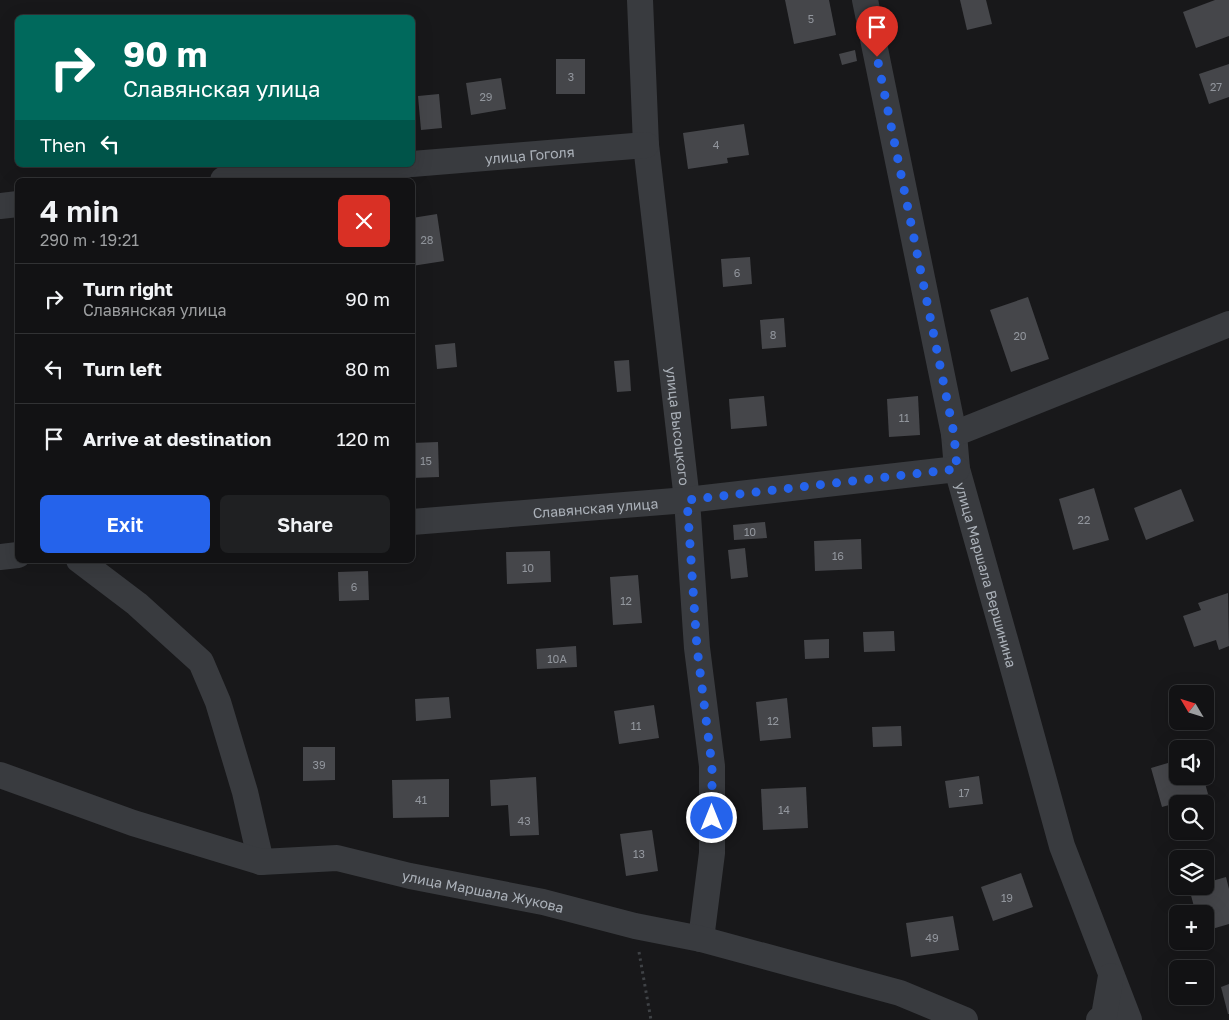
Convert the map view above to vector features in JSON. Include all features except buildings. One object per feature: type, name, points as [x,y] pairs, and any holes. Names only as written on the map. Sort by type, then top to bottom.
[{"type":"street","name":"улица Высоцкого","points":[[640,0],[646,145],[687,500],[697,648],[712,766],[712,853],[701,940]]},
{"type":"street","name":"улица Маршала Вершинина","points":[[866,0],[954,434],[957,469],[1016,674],[1062,846],[1129,1020]]},
{"type":"street","name":"улица Гоголя","points":[[415,164],[646,145]]},
{"type":"street","points":[[247,178],[382,167]]},
{"type":"street","points":[[0,206],[15,204]]},
{"type":"street","points":[[954,434],[1229,324]]},
{"type":"street","name":"Славянская улица","points":[[415,522],[687,500],[957,469]]},
{"type":"street","points":[[0,557],[15,555]]},
{"type":"street","points":[[83,563],[137,604],[201,662],[218,702],[245,792],[262,862]]},
{"type":"street","name":"улица Маршала Жукова","points":[[0,775],[133,823],[262,862],[337,858],[410,876],[543,902],[635,926],[701,940],[900,992],[965,1020]]},
{"type":"street","points":[[1099,1020],[1104,1016],[1111,976]]},
{"type":"path","points":[[635,926],[651,1020]]},
{"type":"route","points":[[712,818],[712,766],[697,648],[687,500],[957,469],[954,434],[877,57]]}]
